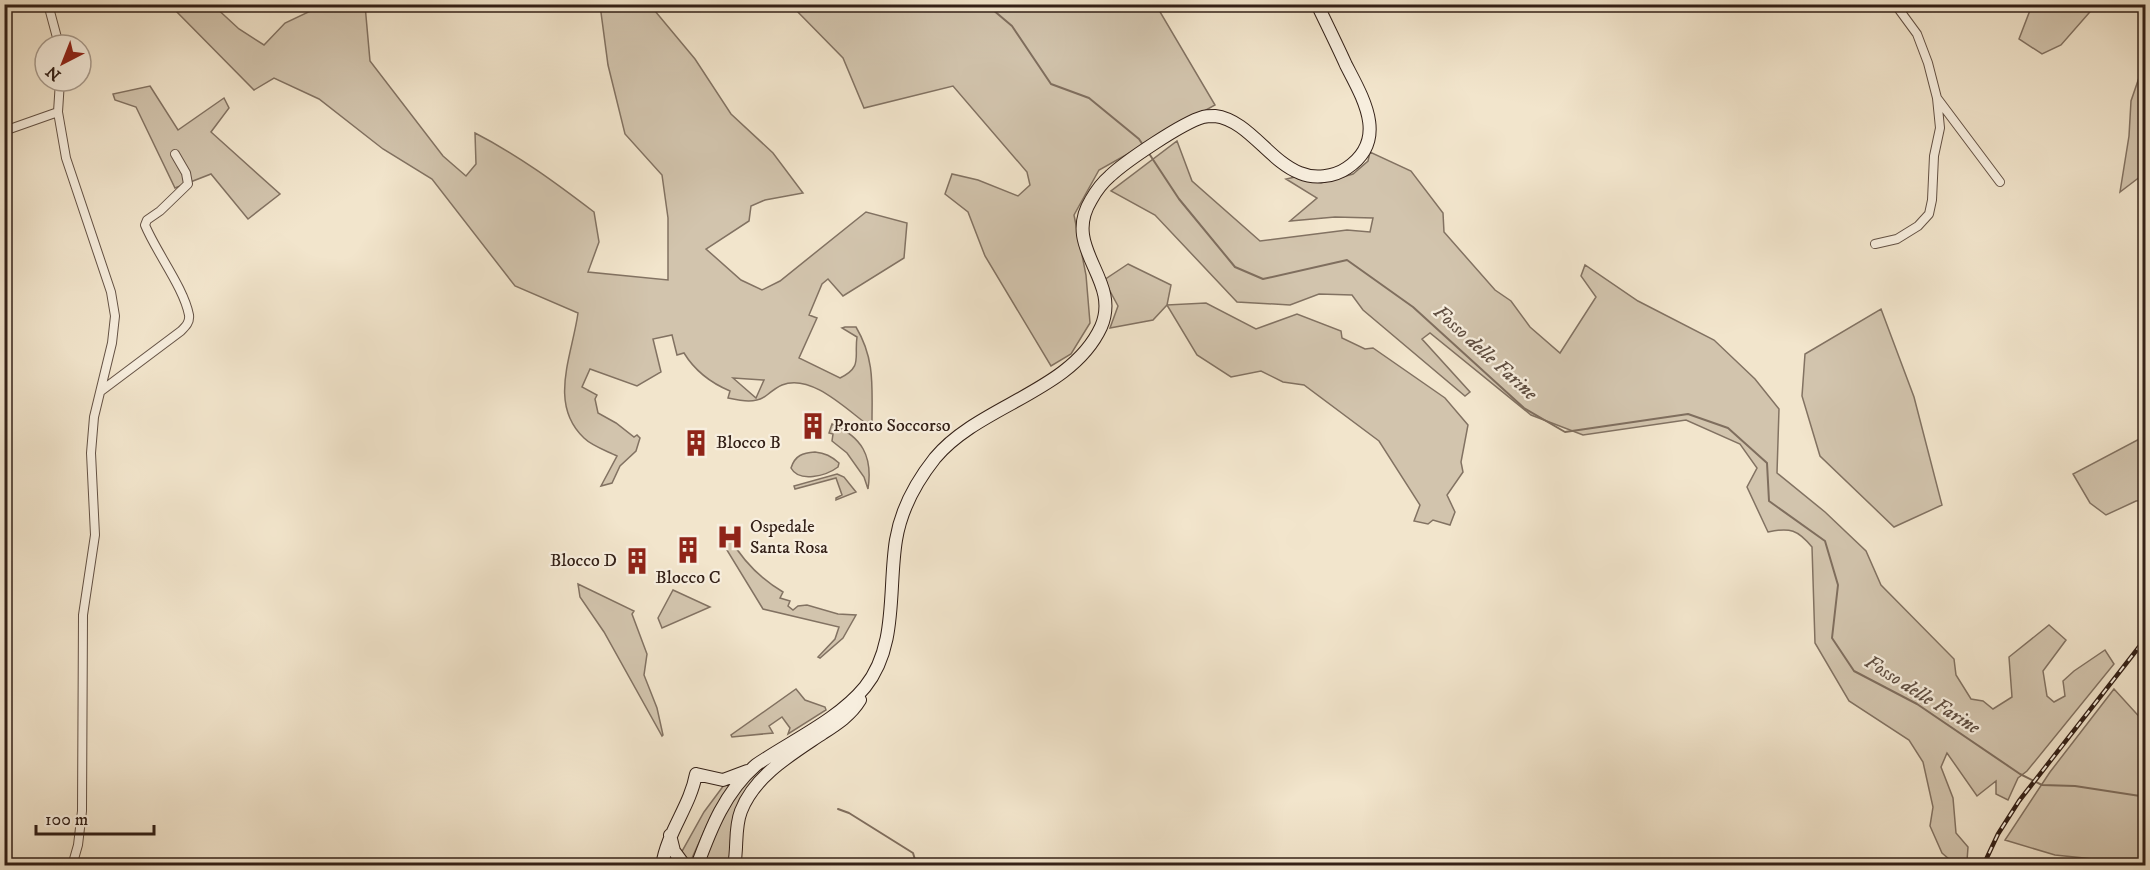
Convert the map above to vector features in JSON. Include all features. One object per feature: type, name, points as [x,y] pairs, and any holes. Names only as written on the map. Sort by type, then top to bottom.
[{"type":"main road","points":[[734,866],[739,817],[748,796],[776,766],[846,718],[858,704],[880,659],[887,639],[897,538],[902,516],[912,492],[925,471],[939,454],[960,435],[1064,371],[1080,357],[1100,328],[1105,316],[1105,293],[1085,246],[1082,223],[1091,200],[1110,176],[1170,135],[1203,117],[1219,117],[1239,126],[1281,162],[1299,173],[1317,176],[1333,174],[1353,163],[1362,153],[1370,127],[1368,111],[1317,4]]},
{"type":"main road","points":[[670,866],[663,865],[670,834],[686,804],[696,774],[723,780],[741,774],[842,710],[866,685]]},
{"type":"main road","points":[[697,863],[722,807],[736,786],[756,765]]},
{"type":"main road","points":[[670,834],[674,851],[685,866]]},
{"type":"street","points":[[48,4],[56,33]]},
{"type":"street","points":[[1875,244],[1897,239],[1918,226],[1929,214],[1934,156],[1940,128],[1937,98],[1929,63],[1917,34],[1895,4]]},
{"type":"street","points":[[59,93],[58,112],[66,158],[111,292],[115,316],[112,343],[94,417],[91,453],[95,535],[83,615],[82,811],[78,845],[72,866]]},
{"type":"street","points":[[1937,98],[2000,182]]},
{"type":"street","points":[[4,131],[58,112]]},
{"type":"street","points":[[101,391],[181,331],[188,323],[189,315],[181,294],[145,225],[147,220],[160,212],[188,184],[186,173],[175,154]]},
{"type":"shaded area","points":[[2032,4],[2096,5],[2061,45],[2042,54],[2019,39]]},
{"type":"shaded area","points":[[170,5],[213,5],[239,29],[264,45],[285,23],[323,5],[365,5],[370,61],[443,156],[466,176],[476,164],[475,133],[536,170],[594,212],[599,242],[588,272],[668,280],[668,218],[662,175],[625,134],[608,65],[600,5],[650,5],[695,59],[731,114],[773,153],[803,193],[765,200],[751,206],[749,221],[706,249],[741,280],[762,290],[780,281],[866,212],[907,223],[904,258],[843,296],[828,279],[822,284],[809,315],[817,318],[799,358],[840,378],[852,370],[855,365],[857,337],[842,328],[856,327],[867,350],[871,373],[872,422],[868,425],[828,395],[805,384],[782,385],[763,398],[754,401],[728,398],[730,391],[704,376],[684,353],[677,355],[672,335],[653,339],[661,372],[637,386],[590,369],[582,387],[597,395],[595,399],[598,413],[634,437],[637,435],[640,438],[636,451],[620,466],[612,483],[601,486],[617,456],[584,438],[573,425],[567,410],[565,395],[565,379],[578,313],[515,286],[432,179],[383,149],[319,99],[274,78],[254,90]],"holes":[[[733,378],[764,380],[756,398]]]},
{"type":"shaded area","points":[[791,5],[1156,5],[1215,105],[1099,170],[1074,215],[1086,275],[1090,323],[1071,354],[1051,366],[985,256],[968,212],[945,194],[952,174],[978,180],[1018,196],[1030,185],[1027,172],[953,86],[864,108],[843,58]]},
{"type":"shaded area","points":[[2145,48],[2145,173],[2120,192],[2129,136],[2131,101],[2143,66]]},
{"type":"shaded area","points":[[150,86],[178,130],[224,98],[229,108],[211,132],[280,194],[248,219],[211,174],[175,188],[136,107],[115,100],[113,94]]},
{"type":"shaded area","points":[[1177,141],[1192,181],[1260,241],[1347,230],[1370,232],[1373,218],[1335,217],[1290,221],[1317,198],[1286,179],[1295,177],[1321,183],[1353,174],[1368,161],[1370,152],[1411,171],[1443,213],[1444,232],[1495,290],[1511,301],[1530,327],[1560,353],[1596,297],[1581,276],[1585,265],[1638,301],[1714,340],[1755,379],[1779,409],[1777,473],[1825,512],[1866,551],[1881,585],[1954,659],[1956,675],[1971,699],[1983,701],[1993,709],[2012,697],[2009,657],[2049,625],[2066,640],[2043,671],[2047,696],[2054,702],[2065,696],[2063,681],[2105,650],[2114,664],[2027,771],[2018,778],[2008,800],[1996,794],[1996,781],[1977,796],[1947,753],[1941,767],[1953,798],[1956,833],[1968,847],[1967,861],[1956,865],[1942,853],[1930,826],[1933,807],[1923,762],[1909,740],[1849,701],[1815,643],[1812,547],[1793,531],[1768,532],[1747,487],[1757,468],[1740,444],[1686,420],[1583,435],[1531,415],[1430,333],[1422,339],[1470,392],[1465,396],[1363,310],[1352,295],[1319,294],[1290,305],[1237,302],[1155,215],[1111,191]]},
{"type":"shaded area","points":[[1128,264],[1171,285],[1167,305],[1153,320],[1110,328],[1118,306],[1104,280]]},
{"type":"shaded area","points":[[1206,303],[1256,329],[1297,314],[1341,331],[1342,338],[1365,349],[1373,348],[1445,398],[1468,425],[1461,462],[1463,472],[1447,495],[1455,512],[1450,525],[1433,520],[1428,524],[1414,521],[1420,505],[1379,441],[1304,385],[1283,382],[1261,371],[1231,377],[1197,355],[1167,305]]},
{"type":"shaded area","points":[[1881,309],[1914,397],[1942,505],[1894,527],[1820,456],[1802,396],[1805,354]]},
{"type":"shaded area","points":[[832,424],[851,435],[863,449],[869,467],[868,489],[864,477],[847,453],[832,441],[833,434],[829,433]]},
{"type":"shaded area","points":[[2145,436],[2145,500],[2136,501],[2106,515],[2090,503],[2073,474]]},
{"type":"shaded area","points":[[815,452],[833,458],[839,463],[838,467],[827,473],[806,477],[795,473],[791,468],[797,457]]},
{"type":"shaded area","points":[[837,474],[844,477],[856,492],[836,500],[842,495],[836,478],[795,489],[794,486]]},
{"type":"shaded area","points":[[729,537],[752,568],[783,592],[780,598],[790,601],[788,606],[793,610],[798,606],[807,605],[838,614],[856,615],[843,638],[820,658],[818,657],[835,639],[839,627],[763,609],[722,542]]},
{"type":"shaded area","points":[[578,584],[634,611],[632,614],[647,654],[644,675],[657,708],[662,736],[604,632],[580,597]]},
{"type":"shaded area","points":[[673,590],[710,607],[662,628],[658,618]]},
{"type":"shaded area","points":[[796,689],[805,700],[825,707],[826,710],[788,734],[790,728],[782,717],[769,726],[773,733],[732,737],[731,735]]},
{"type":"shaded area","points":[[2114,689],[2145,723],[2145,865],[2106,865],[2103,860],[2055,855],[2005,840],[2050,772]]},
{"type":"shaded area","points":[[794,748],[751,787],[731,865],[688,865],[680,855],[704,812],[724,785],[731,785],[711,816],[692,858],[702,862],[718,825],[739,790],[762,767]]},
{"type":"waterway","name":"Fosso delle Farine","points":[[986,4],[1012,26],[1051,84],[1089,98],[1139,139],[1143,145]]},
{"type":"waterway","name":"Fosso delle Farine","points":[[1148,152],[1179,199],[1235,267],[1263,279],[1347,260],[1413,307],[1524,408],[1565,432],[1688,414],[1728,428],[1767,463],[1769,501],[1825,541],[1838,585],[1832,638],[1854,671],[1917,704],[2020,774],[2042,785],[2075,786],[2140,796],[2146,799]]},
{"type":"waterway","points":[[838,809],[849,813],[913,853],[917,866]]},
{"type":"railway","points":[[1983,866],[1998,834],[2019,801],[2146,638]]},
{"type":"place","name":"Pronto Soccorso","points":[[813,426]]},
{"type":"place","name":"Blocco B","points":[[696,443]]},
{"type":"place","name":"Ospedale Santa Rosa","points":[[730,537]]},
{"type":"place","name":"Blocco C","points":[[688,550]]},
{"type":"place","name":"Blocco D","points":[[637,561]]}]
